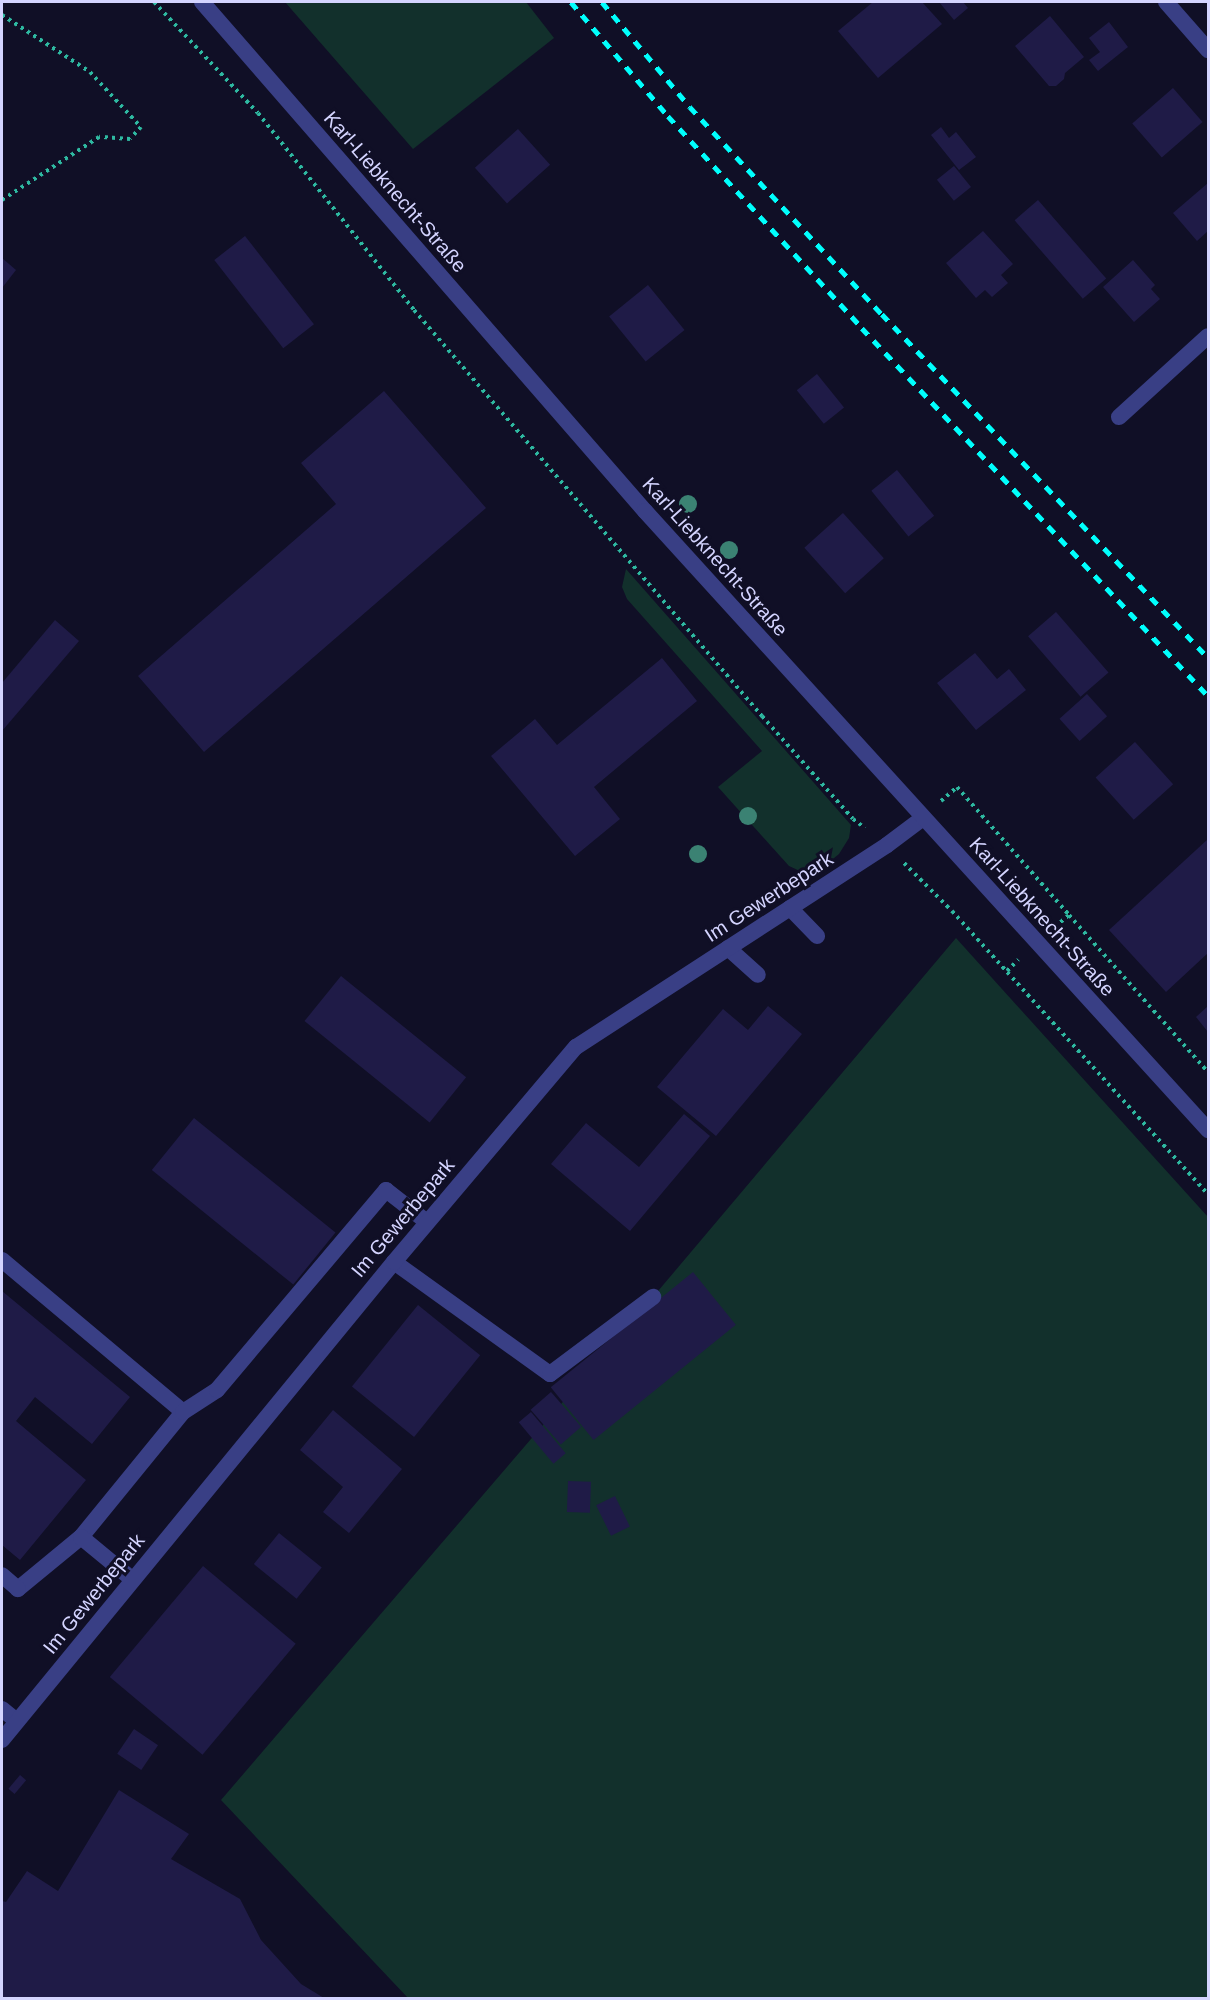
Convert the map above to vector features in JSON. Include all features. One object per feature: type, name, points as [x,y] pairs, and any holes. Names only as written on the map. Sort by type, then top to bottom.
[{"type":"street","name":"Karl-Liebknecht-Straße","points":[[202,2],[637,502],[922,818],[1209,1130]]},
{"type":"street","points":[[1166,2],[1209,50]]},
{"type":"street","points":[[1119,417],[1209,336]]},
{"type":"street","name":"Im Gewerbepark","points":[[2,1740],[427,1222],[576,1047],[887,845],[922,818]]},
{"type":"street","points":[[790,908],[817,936]]},
{"type":"street","points":[[728,948],[758,975]]},
{"type":"street","points":[[2,1576],[18,1589],[81,1537],[183,1412],[217,1390],[386,1190],[427,1222]]},
{"type":"street","points":[[2,1260],[183,1412]]},
{"type":"street","points":[[394,1262],[550,1374],[653,1297]]},
{"type":"street","points":[[81,1537],[133,1580]]},
{"type":"street","points":[[2,1709],[17,1721]]},
{"type":"path","points":[[154,2],[258,113],[414,310],[853,819],[887,845],[1007,970],[1209,1194]]},
{"type":"path","points":[[2,15],[90,72],[141,128],[130,139],[99,137],[2,201]]},
{"type":"path","points":[[922,818],[957,787],[1209,1072]]},
{"type":"path","points":[[1007,970],[1069,915]]},
{"type":"green space","points":[[285,2],[526,2],[554,38],[413,149]]},
{"type":"green space","points":[[626,569],[851,825],[849,838],[839,854],[828,863],[813,871],[802,872],[789,866],[718,787],[762,751],[627,599],[622,587]]},
{"type":"green space","points":[[956,938],[1208,1217],[1208,1998],[408,1998],[221,1800],[653,1297]]},
{"type":"building","points":[[873,2],[922,2],[942,24],[878,78],[838,31]]},
{"type":"building","points":[[939,2],[963,2],[968,8],[954,20]]},
{"type":"building","points":[[1050,16],[1084,57],[1065,73],[1064,79],[1056,86],[1049,86],[1015,46]]},
{"type":"building","points":[[1109,22],[1128,47],[1098,71],[1089,60],[1100,52],[1089,38]]},
{"type":"building","points":[[1173,88],[1203,122],[1162,157],[1132,123]]},
{"type":"building","points":[[941,127],[949,138],[956,132],[976,157],[959,170],[931,135]]},
{"type":"building","points":[[518,129],[550,165],[507,203],[475,168]]},
{"type":"building","points":[[954,166],[971,187],[954,201],[937,180]]},
{"type":"building","points":[[1208,183],[1208,231],[1197,241],[1173,213]]},
{"type":"building","points":[[1038,200],[1106,278],[1083,299],[1015,220]]},
{"type":"building","points":[[983,231],[1013,264],[1001,275],[1008,283],[992,297],[985,290],[976,298],[946,263]]},
{"type":"building","points":[[245,236],[314,324],[283,348],[214,260]]},
{"type":"building","points":[[2,258],[16,270],[2,288]]},
{"type":"building","points":[[1133,260],[1155,285],[1151,289],[1160,299],[1134,322],[1103,287]]},
{"type":"building","points":[[648,285],[685,330],[646,362],[609,316]]},
{"type":"building","points":[[817,374],[844,407],[824,424],[797,390]]},
{"type":"building","points":[[384,391],[486,508],[204,752],[138,676],[336,504],[301,463]]},
{"type":"building","points":[[897,470],[934,516],[908,537],[871,491]]},
{"type":"building","points":[[843,513],[884,558],[845,593],[804,548]]},
{"type":"building","points":[[1056,612],[1108,672],[1081,697],[1028,636]]},
{"type":"building","points":[[55,620],[79,641],[2,731],[2,683]]},
{"type":"building","points":[[975,653],[997,679],[1009,669],[1026,690],[976,730],[937,683]]},
{"type":"building","points":[[662,658],[697,701],[594,787],[620,819],[575,856],[491,756],[535,719],[557,745]]},
{"type":"building","points":[[1087,694],[1107,716],[1080,741],[1060,719]]},
{"type":"building","points":[[1135,742],[1173,784],[1134,820],[1096,777]]},
{"type":"building","points":[[1208,839],[1208,953],[1166,992],[1109,930]]},
{"type":"building","points":[[341,976],[466,1077],[430,1122],[304,1021]]},
{"type":"building","points":[[768,1006],[802,1034],[716,1136],[657,1087],[723,1009],[748,1030]]},
{"type":"building","points":[[1208,1006],[1208,1032],[1196,1017]]},
{"type":"building","points":[[684,1114],[710,1136],[630,1231],[551,1164],[586,1123],[639,1167]]},
{"type":"building","points":[[194,1118],[335,1233],[293,1285],[152,1170]]},
{"type":"building","points":[[693,1272],[736,1325],[594,1440],[551,1387]]},
{"type":"building","points":[[2,1291],[130,1397],[92,1444],[35,1397],[16,1421],[86,1480],[20,1560],[2,1545]]},
{"type":"building","points":[[418,1305],[480,1355],[414,1437],[352,1387]]},
{"type":"building","points":[[551,1392],[581,1427],[561,1444],[531,1410]]},
{"type":"building","points":[[333,1410],[402,1469],[349,1533],[323,1512],[343,1487],[300,1450]]},
{"type":"building","points":[[531,1412],[566,1453],[553,1464],[519,1422]]},
{"type":"building","points":[[568,1481],[591,1482],[590,1513],[567,1512]]},
{"type":"building","points":[[615,1496],[630,1527],[611,1536],[596,1505]]},
{"type":"building","points":[[279,1533],[322,1568],[297,1599],[254,1564]]},
{"type":"building","points":[[203,1566],[296,1644],[202,1755],[110,1677]]},
{"type":"building","points":[[134,1729],[158,1745],[141,1770],[117,1754]]},
{"type":"building","points":[[20,1775],[26,1780],[15,1794],[8,1789]]},
{"type":"building","points":[[119,1790],[189,1834],[171,1859],[240,1899],[261,1940],[301,1984],[324,1998],[2,1998],[2,1901],[6,1902],[27,1871],[58,1891]]},
{"type":"railway","points":[[571,2],[668,116],[862,328],[1208,696]]},
{"type":"railway","points":[[602,2],[690,107],[882,314],[1208,658]]}]
